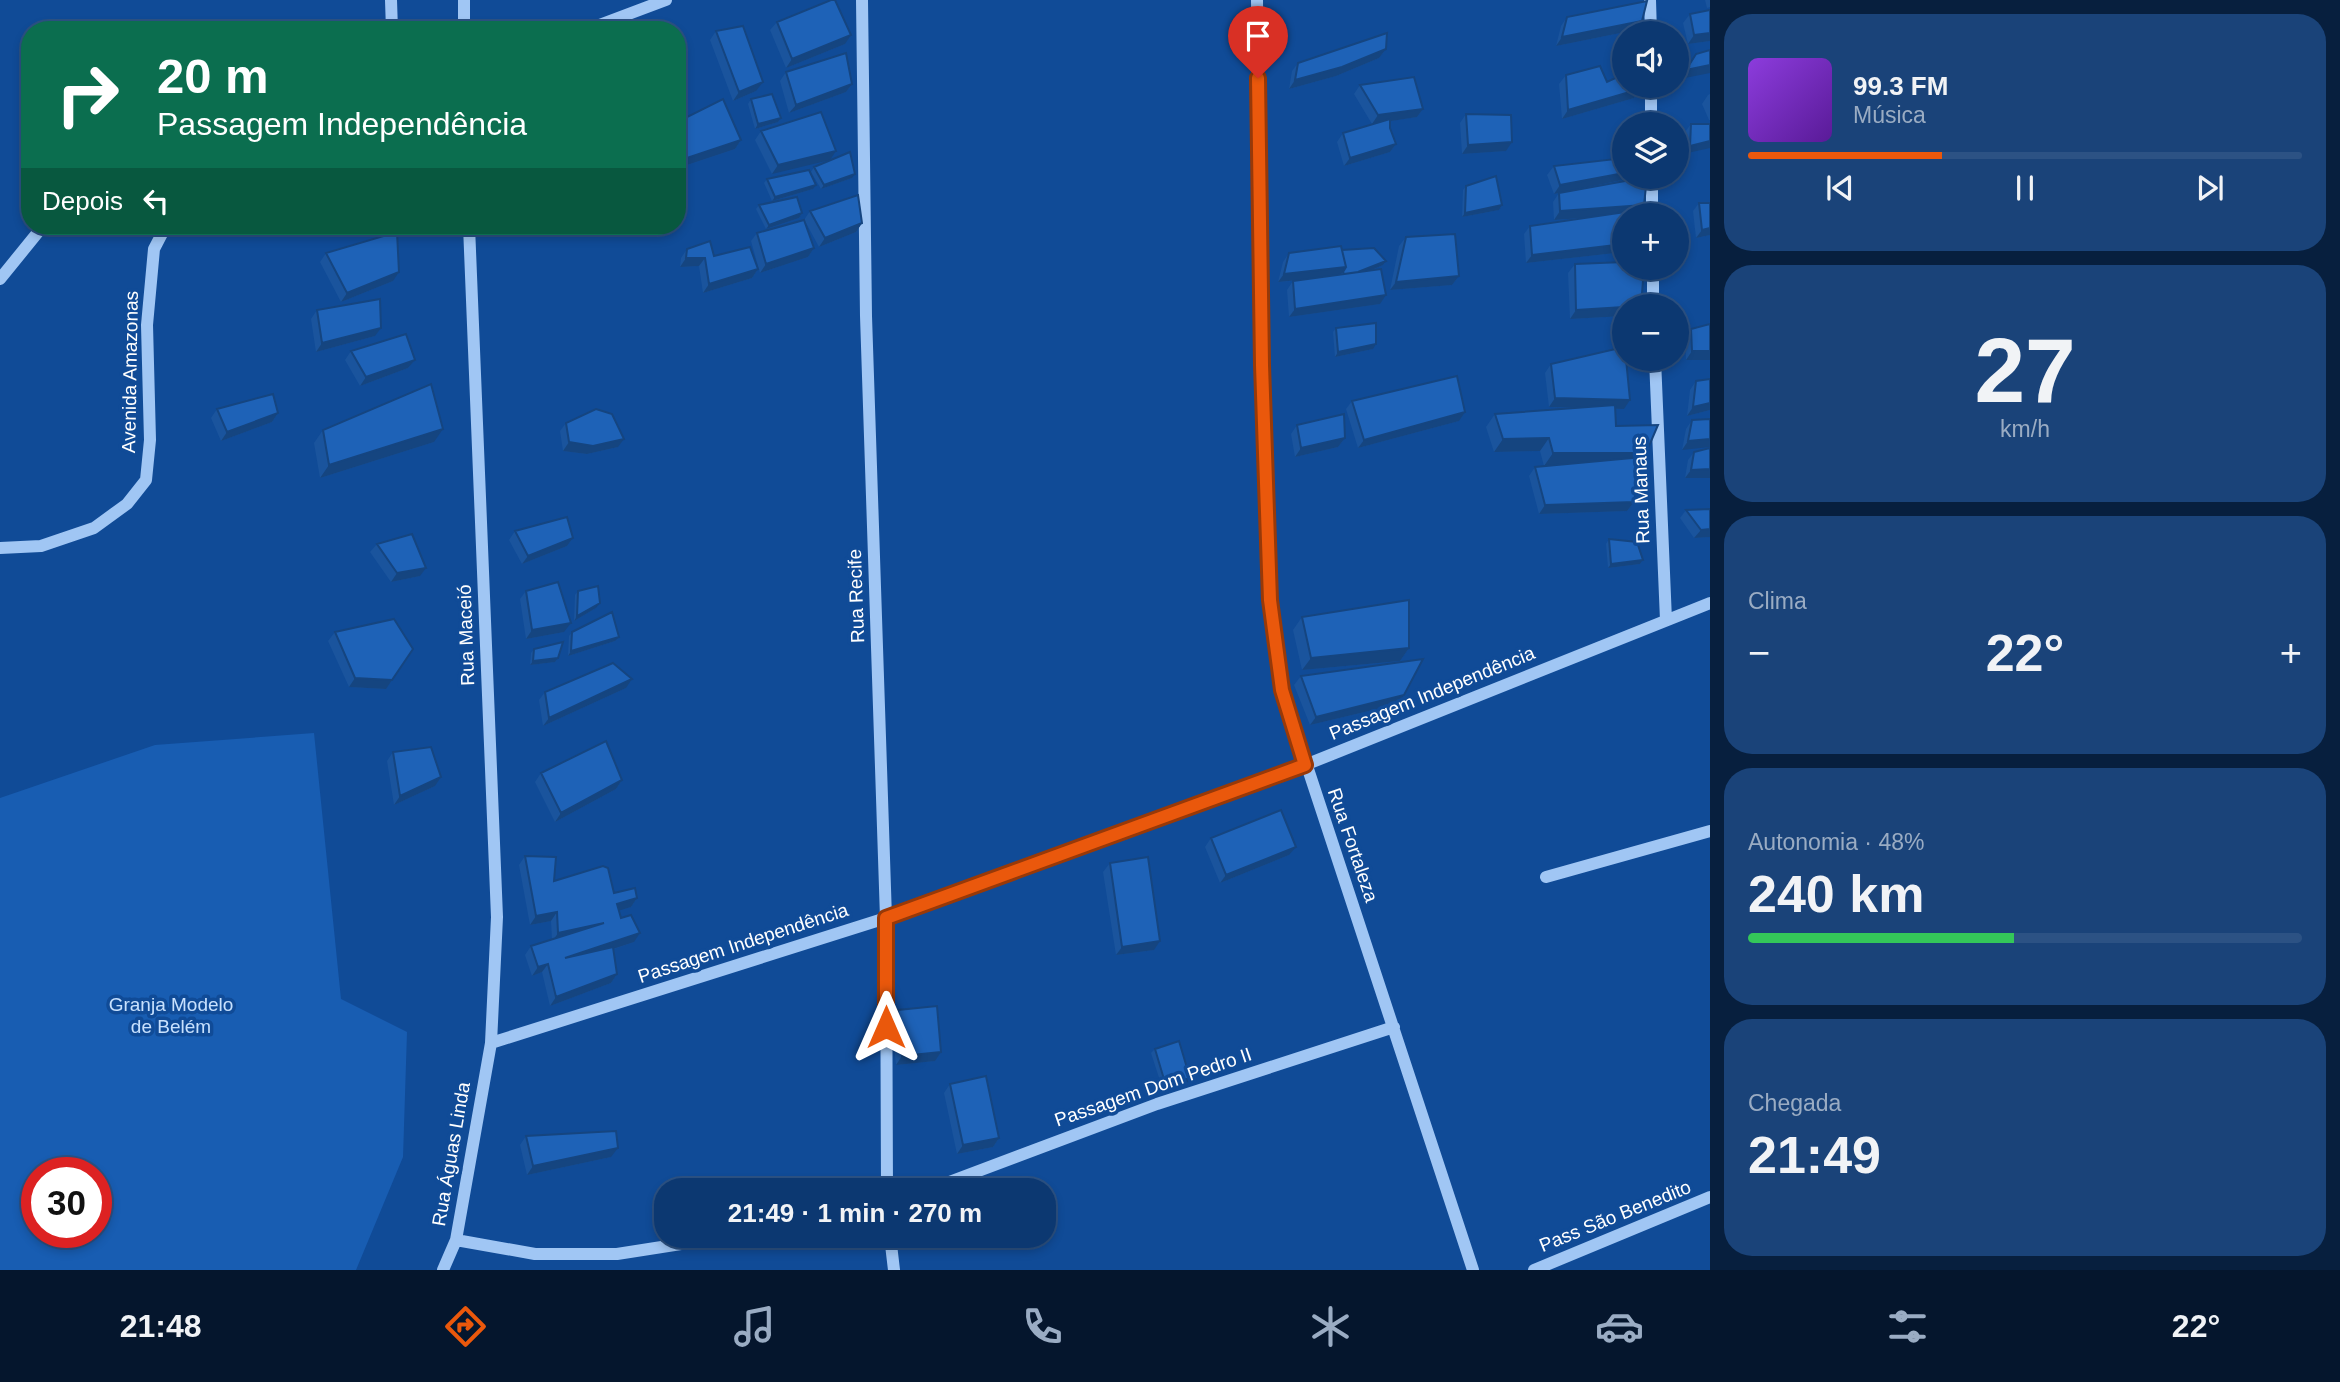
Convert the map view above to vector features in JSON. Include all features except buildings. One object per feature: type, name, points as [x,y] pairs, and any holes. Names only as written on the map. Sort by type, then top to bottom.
[{"type":"street","points":[[391,0],[392,21]]},
{"type":"street","points":[[464,0],[464,21]]},
{"type":"street","points":[[610,21],[666,0]]},
{"type":"street","name":"Rua Recife","points":[[862,0],[866,316],[886,918],[887,1178]]},
{"type":"street","name":"Rua Fortaleza","points":[[1257,0],[1261,351],[1270,600],[1282,690],[1473,1270]]},
{"type":"street","points":[[1650,0],[1651,21]]},
{"type":"street","points":[[0,279],[36,235]]},
{"type":"street","name":"Avenida Amazonas","points":[[0,548],[41,546],[94,528],[127,504],[146,480],[150,440],[147,325],[154,249],[161,235]]},
{"type":"street","name":"Rua Maceió","points":[[470,235],[497,917],[491,1043]]},
{"type":"street","name":"Rua Manaus","points":[[1656,371],[1666,620]]},
{"type":"street","name":"Passagem Independência","points":[[491,1043],[886,918],[1305,765],[1710,603]]},
{"type":"street","points":[[1546,877],[1710,831]]},
{"type":"street","name":"Passagem Dom Pedro II","points":[[960,1178],[1157,1104],[1394,1027]]},
{"type":"street","name":"Rua Águas Linda","points":[[443,1270],[456,1240],[491,1043]]},
{"type":"street","name":"Pass São Benedito","points":[[1534,1270],[1710,1197]]},
{"type":"street","points":[[456,1240],[535,1254],[617,1254],[655,1248]]},
{"type":"street","points":[[891,1248],[894,1270]]},
{"type":"green space","name":"Granja Modelo de Belém","points":[[314,733],[341,999],[407,1032],[403,1157],[356,1270],[0,1270],[0,798],[155,745]]},
{"type":"route","points":[[886,1027],[886,918],[1305,765],[1282,690],[1270,600],[1262,365],[1258,78]]}]
